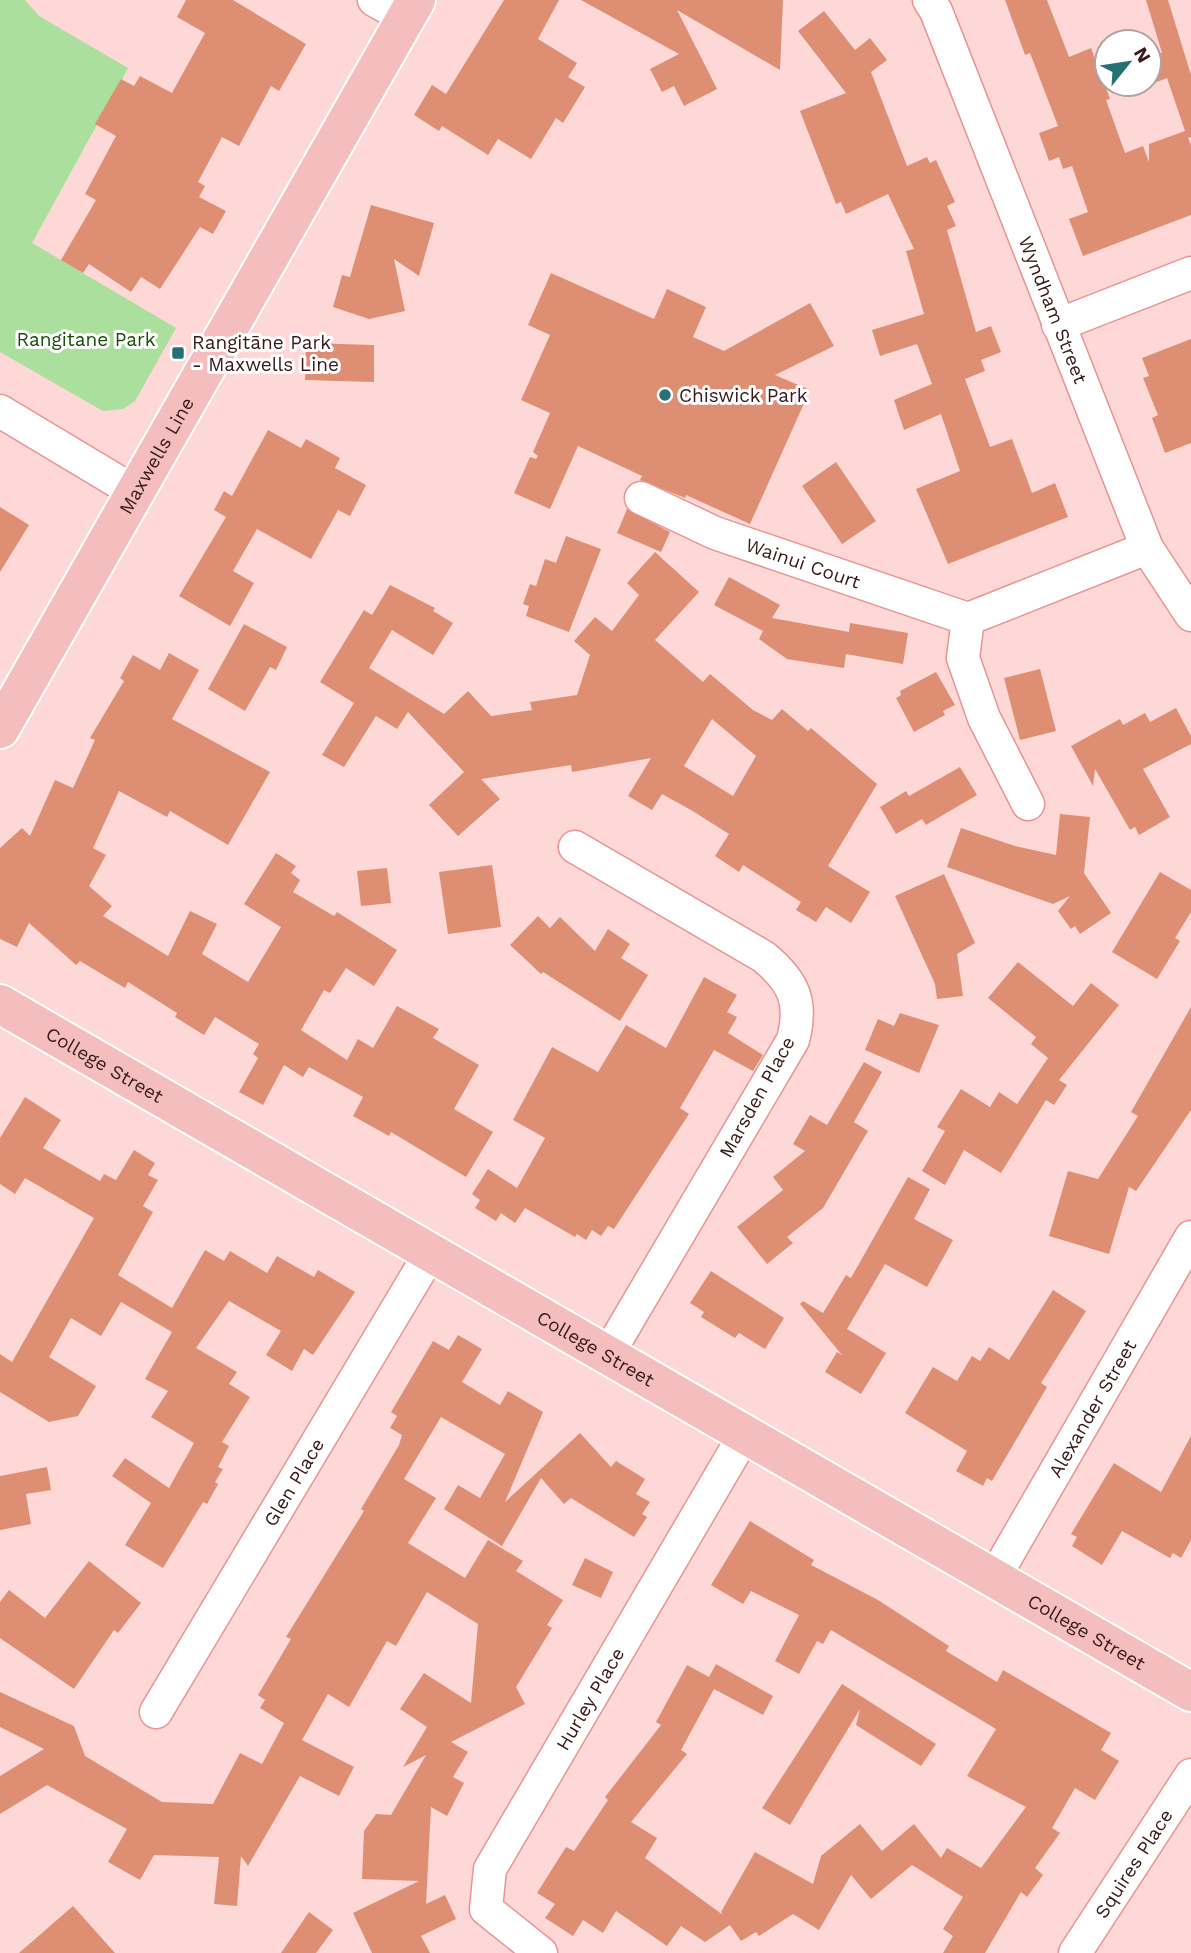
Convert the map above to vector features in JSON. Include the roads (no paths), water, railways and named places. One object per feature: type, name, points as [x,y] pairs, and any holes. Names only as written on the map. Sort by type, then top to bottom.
[{"type":"main road","name":"Maxwells Line","points":[[0,729],[135,492],[399,6]]},
{"type":"main road","name":"College Street","points":[[0,1004],[1191,1692]]},
{"type":"street","name":"Wyndham Street","points":[[929,0],[936,11],[1147,548],[1191,615]]},
{"type":"street","points":[[1058,325],[1191,273]]},
{"type":"street","points":[[0,411],[135,492]]},
{"type":"street","name":"Wainui Court","points":[[641,498],[715,533],[968,619]]},
{"type":"street","points":[[1028,804],[984,718],[962,658],[968,619],[1147,548]]},
{"type":"street","name":"Marsden Place","points":[[575,847],[764,957],[785,975],[795,997],[799,1018],[793,1040],[608,1354]]},
{"type":"street","name":"Alexander Street","points":[[994,1578],[1191,1237]]},
{"type":"street","name":"Glen Place","points":[[156,1712],[431,1252]]},
{"type":"street","name":"Hurley Place","points":[[541,1953],[486,1909],[490,1869],[745,1434]]},
{"type":"street","name":"Squires Place","points":[[1075,1953],[1191,1774]]},
{"type":"place","name":"Rangitāne Park - Maxwells Line","points":[[178,353]]},
{"type":"place","name":"Chiswick Park","points":[[665,395]]},
{"type":"park label","name":"Rangitane Park","points":[[86,339]]}]
